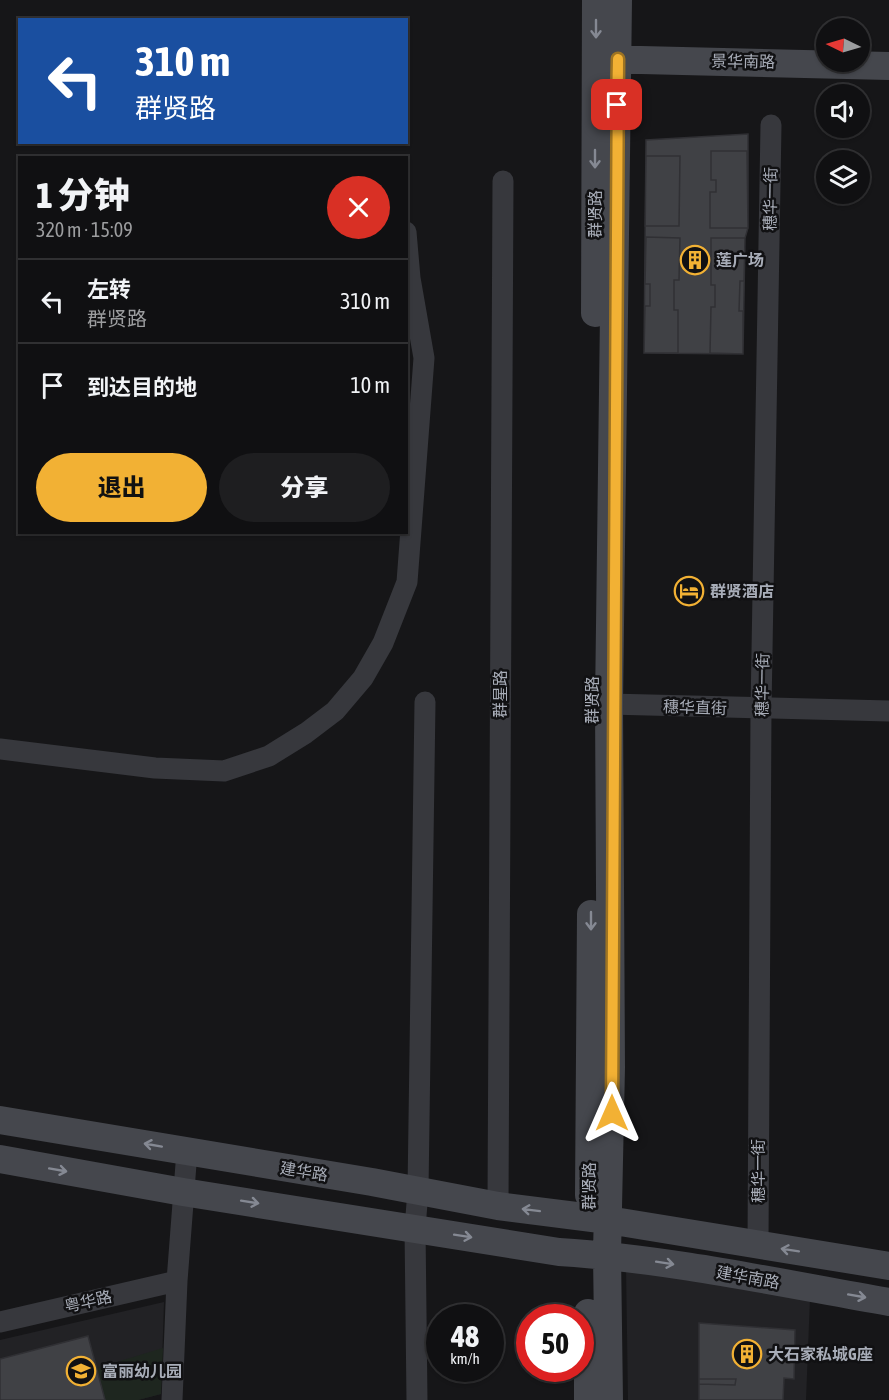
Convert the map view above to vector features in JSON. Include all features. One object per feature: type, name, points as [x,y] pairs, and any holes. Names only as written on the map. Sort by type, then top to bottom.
[{"type":"main road","name":"群贤路","points":[[596,0],[607,59],[611,1067],[599,1218]]},
{"type":"main road","name":"群贤路","points":[[588,1400],[599,1218],[607,59],[618,0]]},
{"type":"main road","name":"群贤路","points":[[607,59],[610,1400]]},
{"type":"main road","name":"景华南路","points":[[607,59],[889,66]]},
{"type":"main road","name":"建华路","points":[[0,1120],[372,1182],[498,1206],[599,1218]]},
{"type":"main road","points":[[0,1159],[183,1192],[559,1252],[598,1254]]},
{"type":"main road","name":"建华南路","points":[[599,1218],[889,1266]]},
{"type":"main road","name":"群贤路","points":[[598,1254],[610,1400]]},
{"type":"main road","name":"建华南路","points":[[598,1254],[889,1302]]},
{"type":"street","name":"穗华一街","points":[[758,1245],[761,710],[771,125]]},
{"type":"street","name":"群星路","points":[[498,1206],[503,181]]},
{"type":"street","points":[[0,749],[155,768],[224,771],[269,756],[306,733],[335,711],[363,678],[383,643],[407,582],[424,358],[408,255]]},
{"type":"street","points":[[417,1400],[415,1228],[418,1191],[425,702]]},
{"type":"street","name":"穗华直街","points":[[609,704],[761,710],[889,711]]},
{"type":"street","points":[[172,1400],[177,1281],[187,1151]]},
{"type":"street","name":"粤华路","points":[[0,1322],[177,1281]]},
{"type":"shaded area","points":[[626,1266],[810,1298],[806,1400],[628,1400]]},
{"type":"shaded area","name":"富丽幼儿园","points":[[164,1302],[161,1394],[138,1400],[0,1400],[0,1340]]},
{"type":"shaded area","points":[[163,1348],[161,1394],[138,1400],[105,1400],[97,1368]]},
{"type":"building","name":"莲广场","points":[[748,134],[748,228],[745,238],[743,354],[644,353],[646,140]]},
{"type":"building","points":[[711,151],[747,151],[748,228],[710,228],[710,192],[716,192],[716,180],[711,180]]},
{"type":"building","points":[[646,156],[680,156],[679,226],[645,226]]},
{"type":"building","points":[[646,237],[680,238],[679,280],[674,280],[674,310],[678,310],[678,353],[644,353],[645,306],[650,306],[650,284],[645,284]]},
{"type":"building","points":[[711,238],[745,238],[744,281],[740,281],[739,311],[743,311],[743,354],[710,353],[711,307],[715,307],[715,285],[711,285]]},
{"type":"building","name":"大石家私城G座","points":[[699,1323],[795,1330],[794,1379],[784,1378],[783,1400],[699,1400]]},
{"type":"building","name":"大石家私城G座","points":[[699,1323],[795,1330],[794,1379],[784,1378],[783,1400],[699,1400],[699,1384],[735,1385],[736,1379],[699,1379]]},
{"type":"building","points":[[88,1336],[105,1400],[0,1400],[0,1359]]},
{"type":"place","name":"莲广场","points":[[695,260]]},
{"type":"place","name":"群贤酒店","points":[[689,591]]},
{"type":"place","name":"大石家私城G座","points":[[747,1354]]},
{"type":"place","name":"富丽幼儿园","points":[[81,1371]]},
{"type":"route","points":[[612,1113],[618,59],[617,105]]}]
